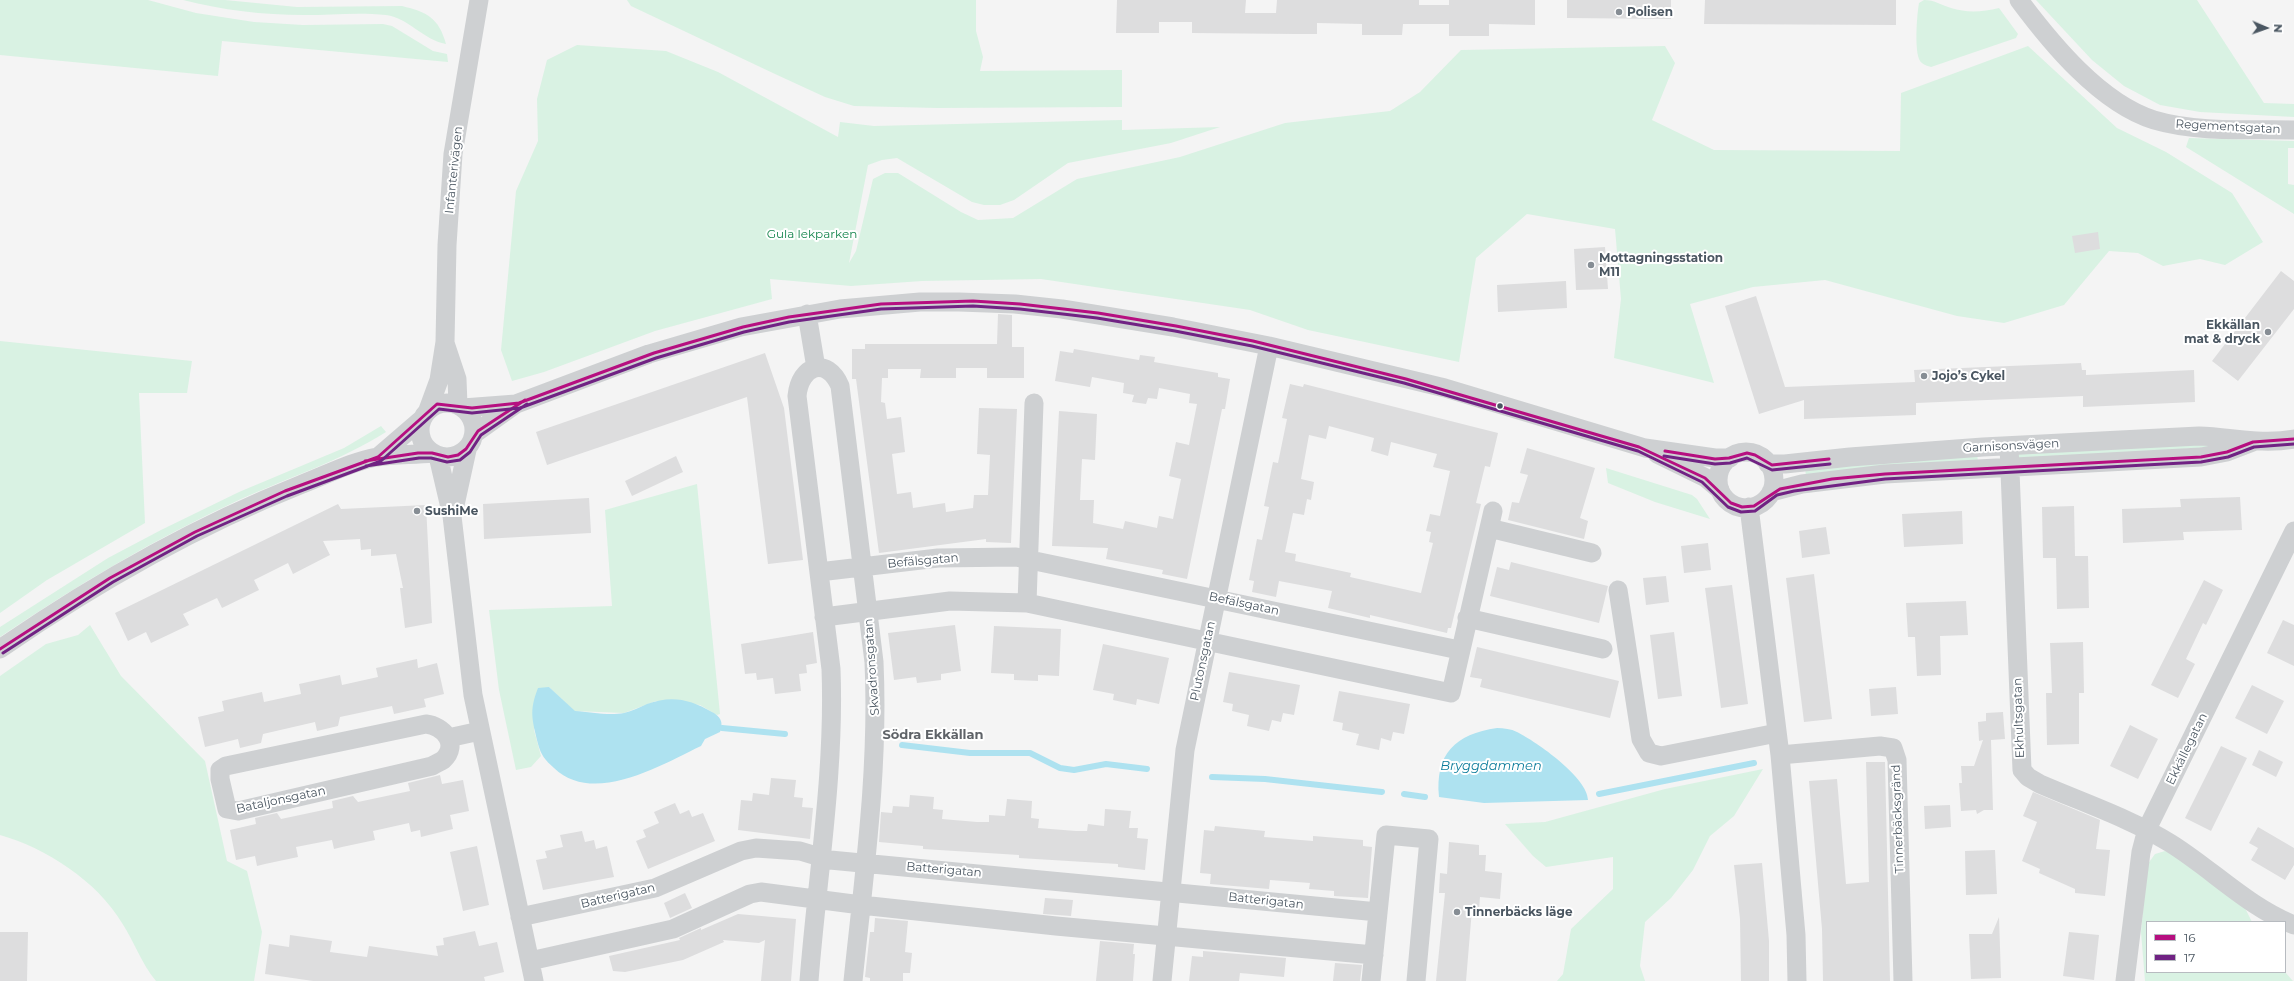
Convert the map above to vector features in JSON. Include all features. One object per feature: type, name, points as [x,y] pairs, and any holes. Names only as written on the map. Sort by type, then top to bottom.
[{"type":"street","name":"Infanterivägen","points":[[425,415],[439,380],[445,342],[447,245],[453,154],[480,0]]},
{"type":"street","name":"Regementsgatan","points":[[2019,0],[2058,48],[2102,90],[2134,110],[2153,119],[2191,127],[2294,130]]},
{"type":"street","points":[[378,457],[425,415],[442,403],[461,406],[516,404],[678,345],[749,325],[807,314],[914,302],[1015,304],[1135,320],[1269,346],[1445,388],[1644,448],[1715,458],[1730,458]]},
{"type":"street","points":[[807,314],[816,368],[808,370],[802,375],[797,396],[831,669],[832,700],[821,858],[809,981]]},
{"type":"street","name":"Infanterivägen","points":[[445,342],[457,379],[461,406]]},
{"type":"street","name":"Plutonsgatan","points":[[1162,981],[1185,750],[1269,346]]},
{"type":"street","name":"Skvadronsgatan","points":[[816,368],[829,371],[836,378],[840,386],[864,567],[874,662],[876,704],[873,772],[853,981]]},
{"type":"street","points":[[1026,603],[1034,403]]},
{"type":"street","points":[[0,649],[39,622],[110,578],[188,535],[285,491],[378,457],[435,455],[450,458],[516,404]]},
{"type":"street","points":[[452,516],[471,442],[471,417],[461,406]]},
{"type":"street","points":[[425,415],[419,432],[421,438],[435,455],[452,516],[469,671],[480,731],[534,981]]},
{"type":"street","name":"Garnisonsvägen","points":[[1768,464],[1785,464],[1850,457],[2009,446],[2199,436],[2227,437],[2253,442],[2294,439]]},
{"type":"street","name":"Garnisonsvägen","points":[[1771,492],[1802,484],[1885,474],[2201,456],[2227,452],[2253,442]]},
{"type":"street","name":"Ekhultsgatan","points":[[2009,446],[2022,770],[2028,777],[2040,784],[2147,829],[2172,844],[2275,917],[2284,921]]},
{"type":"street","points":[[1644,448],[1706,478],[1720,490],[1731,504],[1739,507],[1749,507],[1762,502],[1771,492],[1773,477],[1768,464],[1756,454],[1749,452],[1742,452],[1730,458],[1720,469],[1718,476],[1720,490]]},
{"type":"street","points":[[1749,507],[1780,755],[1796,935],[1797,981]]},
{"type":"street","points":[[824,617],[950,601],[1026,603],[1451,693],[1459,650],[1491,519],[1592,552]]},
{"type":"street","name":"Ekkällegatan","points":[[2125,981],[2141,852],[2147,829],[2294,531]]},
{"type":"street","name":"Befälsgatan","points":[[819,572],[948,557],[1028,559],[1459,650]]},
{"type":"street","points":[[1618,590],[1641,739],[1649,753],[1661,756],[1777,732]]},
{"type":"street","points":[[1467,618],[1602,649]]},
{"type":"street","name":"Bataljonsgatan","points":[[426,724],[436,725],[444,731],[448,738],[449,749],[444,759],[432,766],[238,811],[227,809],[220,779],[220,770],[226,766],[426,724]]},
{"type":"street","points":[[448,738],[480,731]]},
{"type":"street","name":"Tinnerbäcksgränd","points":[[1780,755],[1880,746],[1893,748],[1897,760],[1903,981]]},
{"type":"street","points":[[1371,981],[1386,835],[1429,839],[1416,981]]},
{"type":"street","name":"Batterigatan","points":[[520,917],[655,888],[748,849],[800,851],[821,858],[864,863],[1378,912]]},
{"type":"street","points":[[530,961],[673,929],[750,894],[761,892],[861,905],[1166,936],[1374,955]]},
{"type":"green space","points":[[0,0],[148,0],[196,13],[254,22],[303,25],[383,24],[392,26],[433,51],[447,54],[448,62],[222,41],[218,76],[0,55]]},
{"type":"green space","points":[[183,0],[225,0],[297,7],[402,6],[425,14],[436,22],[446,44],[430,38],[402,20],[386,15],[273,14],[228,9]]},
{"type":"green space","points":[[627,0],[976,0],[976,31],[983,57],[980,71],[1122,70],[1122,107],[937,108],[854,106],[825,97],[775,74],[631,6]]},
{"type":"green space","points":[[1924,0],[1963,11],[1981,11],[1999,8],[2018,34],[2016,38],[1931,67],[1928,66],[1920,61],[1917,49],[1919,3]]},
{"type":"green space","points":[[2036,0],[2197,0],[2264,103],[2294,104],[2294,117],[2200,112],[2160,105],[2124,86],[2092,60]]},
{"type":"green space","name":"Gula lekparken","points":[[577,45],[666,51],[718,72],[838,137],[840,122],[874,126],[1122,120],[1122,130],[1220,127],[1171,143],[1068,163],[1014,200],[1000,205],[984,205],[972,202],[897,158],[882,160],[868,165],[849,263],[856,251],[873,179],[885,173],[898,173],[961,212],[978,220],[1013,218],[1077,179],[1180,157],[1285,123],[1390,111],[1420,92],[1461,50],[1665,46],[1675,63],[1652,120],[1714,150],[1900,151],[1901,93],[2028,46],[2117,128],[2166,152],[2232,193],[2263,242],[2225,265],[2200,259],[2163,266],[2138,253],[2109,251],[2064,305],[2004,323],[1957,316],[1825,280],[1753,287],[1690,304],[1714,383],[1614,358],[1621,299],[1615,229],[1527,214],[1476,258],[1459,362],[1308,330],[1250,310],[1041,279],[922,281],[851,286],[770,279],[772,299],[655,331],[544,372],[512,381],[501,350],[516,191],[538,141],[537,99],[547,60]]},
{"type":"green space","points":[[2189,138],[2294,141],[2294,148],[2288,148],[2288,184],[2294,185],[2294,214],[2186,147]]},
{"type":"green space","points":[[0,341],[192,361],[187,393],[139,393],[145,523],[47,580],[0,613]]},
{"type":"green space","points":[[381,426],[386,432],[351,452],[241,499],[178,530],[118,563],[58,599],[0,637],[0,627],[108,558],[239,492],[344,448]]},
{"type":"green space","points":[[2223,440],[2227,446],[2019,460],[2018,454]]},
{"type":"green space","points":[[1977,453],[1978,462],[1806,477],[1805,467]]},
{"type":"green space","points":[[1606,468],[1692,495],[1697,499],[1710,519],[1655,502],[1608,483]]},
{"type":"green space","points":[[697,484],[720,714],[717,715],[700,705],[656,701],[624,713],[574,711],[549,687],[534,730],[541,756],[531,767],[516,770],[499,690],[489,610],[612,606],[605,510]]},
{"type":"green space","points":[[90,625],[121,676],[205,761],[227,861],[247,871],[262,932],[254,981],[156,981],[146,967],[122,923],[99,893],[85,880],[52,857],[35,848],[0,835],[0,676],[46,644],[78,635]]},
{"type":"green space","points":[[1763,769],[1734,816],[1710,836],[1693,870],[1671,898],[1645,922],[1640,966],[1645,981],[1557,981],[1563,974],[1571,929],[1613,889],[1613,857],[1546,867],[1533,856],[1505,824],[1545,822],[1665,789]]},
{"type":"green space","points":[[2165,851],[2172,853],[2245,908],[2252,921],[2146,921],[2146,973],[2286,973],[2293,981],[2145,981],[2141,932],[2147,865],[2155,854]]},
{"type":"water","points":[[549,687],[575,711],[618,714],[656,701],[672,699],[688,701],[704,708],[717,715],[722,725],[720,732],[705,739],[701,746],[667,763],[628,778],[608,783],[588,783],[570,779],[554,768],[540,751],[534,728],[532,709],[538,688]]},
{"type":"water","name":"Bryggdammen","points":[[1497,728],[1517,732],[1548,752],[1571,771],[1586,791],[1588,800],[1484,803],[1439,797],[1440,769],[1451,749],[1459,741],[1470,735]]},
{"type":"building","points":[[1117,0],[1246,0],[1245,13],[1276,13],[1277,0],[1419,0],[1419,5],[1449,5],[1449,0],[1535,0],[1535,25],[1489,24],[1489,36],[1449,36],[1449,24],[1403,24],[1402,35],[1362,35],[1362,24],[1317,23],[1317,34],[1192,33],[1192,22],[1159,22],[1159,33],[1116,33]]},
{"type":"building","name":"Polisen","points":[[1567,0],[1671,0],[1671,19],[1567,18]]},
{"type":"building","points":[[1705,0],[1896,0],[1896,25],[1704,24]]},
{"type":"building","points":[[2098,232],[2100,249],[2075,253],[2072,236]]},
{"type":"building","points":[[1605,247],[1608,289],[1576,290],[1574,249]]},
{"type":"building","points":[[2281,271],[2294,281],[2294,309],[2238,381],[2212,361]]},
{"type":"building","points":[[1566,281],[1567,308],[1498,312],[1497,285]]},
{"type":"building","points":[[1756,296],[1785,387],[1915,382],[1914,370],[2081,363],[2082,370],[2086,370],[2086,375],[2194,370],[2195,402],[2083,407],[2083,396],[1916,403],[1916,415],[1804,419],[1804,400],[1759,414],[1725,306]]},
{"type":"building","points":[[998,314],[1012,315],[1012,347],[1024,347],[1024,378],[987,378],[987,368],[956,368],[956,378],[920,378],[921,369],[888,369],[888,378],[882,378],[881,402],[885,403],[887,419],[901,417],[905,452],[892,454],[897,494],[911,492],[913,508],[945,503],[946,512],[973,508],[974,495],[988,495],[990,455],[977,454],[979,408],[1017,409],[1011,543],[986,542],[986,539],[879,553],[856,379],[852,379],[852,349],[865,349],[865,344],[997,344]]},
{"type":"building","points":[[1074,349],[1139,360],[1140,355],[1155,357],[1154,362],[1218,373],[1218,377],[1230,379],[1225,409],[1222,409],[1187,579],[1162,574],[1163,570],[1106,559],[1108,548],[1052,546],[1059,411],[1097,414],[1095,460],[1082,459],[1080,500],[1094,500],[1093,523],[1123,529],[1125,521],[1157,528],[1159,516],[1173,519],[1181,479],[1169,476],[1176,442],[1189,445],[1197,404],[1189,403],[1190,394],[1159,388],[1157,399],[1148,398],[1146,404],[1132,402],[1134,395],[1123,393],[1124,383],[1092,377],[1090,387],[1055,381],[1060,351],[1073,353]]},
{"type":"building","points":[[765,353],[784,408],[803,560],[768,564],[747,397],[547,465],[536,432]]},
{"type":"building","points":[[1290,384],[1303,387],[1304,384],[1498,433],[1490,467],[1485,466],[1476,503],[1481,504],[1451,628],[1448,628],[1447,633],[1370,615],[1370,618],[1328,608],[1332,591],[1279,581],[1276,597],[1252,592],[1254,581],[1249,580],[1257,539],[1262,540],[1269,507],[1264,506],[1273,462],[1278,463],[1287,419],[1282,418]],"holes":[[[1329,426],[1374,438],[1371,451],[1388,456],[1391,442],[1437,454],[1433,467],[1450,471],[1440,516],[1430,514],[1426,531],[1431,532],[1429,542],[1433,543],[1421,593],[1350,577],[1351,573],[1295,561],[1296,554],[1285,552],[1293,513],[1304,515],[1307,499],[1311,500],[1314,482],[1301,479],[1309,435],[1326,439]]]},
{"type":"building","points":[[1527,448],[1595,468],[1580,518],[1588,521],[1584,539],[1508,520],[1512,502],[1519,503],[1528,475],[1520,473]]},
{"type":"building","points":[[676,456],[683,472],[632,496],[625,481]]},
{"type":"building","points":[[2240,497],[2242,530],[2183,532],[2184,540],[2123,543],[2122,509],[2181,507],[2180,499]]},
{"type":"building","points":[[589,498],[591,533],[484,539],[483,504]]},
{"type":"building","points":[[338,504],[341,509],[426,505],[432,623],[405,628],[400,588],[403,588],[396,554],[371,556],[371,549],[361,550],[360,539],[323,541],[330,555],[293,574],[288,563],[254,580],[259,590],[222,608],[217,598],[183,614],[189,625],[151,643],[146,632],[128,641],[115,613]]},
{"type":"building","points":[[2074,506],[2075,556],[2088,556],[2089,608],[2057,609],[2056,558],[2043,558],[2042,507]]},
{"type":"building","points":[[1962,511],[1963,544],[1904,547],[1902,514]]},
{"type":"building","points":[[1826,527],[1830,554],[1802,558],[1799,531]]},
{"type":"building","points":[[1708,543],[1711,570],[1684,573],[1681,546]]},
{"type":"building","points":[[1511,562],[1608,586],[1599,623],[1490,596],[1497,567],[1509,570]]},
{"type":"building","points":[[1814,574],[1832,719],[1804,722],[1786,578]]},
{"type":"building","points":[[1666,576],[1669,602],[1646,605],[1643,578]]},
{"type":"building","points":[[2204,580],[2223,590],[2206,625],[2203,623],[2186,659],[2195,664],[2178,698],[2151,685]]},
{"type":"building","points":[[1732,585],[1748,704],[1721,708],[1705,588]]},
{"type":"building","points":[[1966,601],[1968,635],[1940,636],[1941,675],[1917,676],[1915,637],[1908,637],[1906,603]]},
{"type":"building","points":[[2283,620],[2294,625],[2294,666],[2267,653]]},
{"type":"building","points":[[955,625],[961,671],[941,674],[941,680],[917,683],[916,677],[894,680],[888,633]]},
{"type":"building","points":[[994,626],[1061,629],[1059,676],[1038,675],[1038,681],[1014,680],[1014,674],[991,673]]},
{"type":"building","points":[[813,632],[817,663],[806,665],[807,673],[799,674],[801,691],[775,694],[773,678],[757,680],[756,673],[745,674],[741,644]]},
{"type":"building","points":[[1674,632],[1682,696],[1658,699],[1650,635]]},
{"type":"building","points":[[2083,642],[2084,693],[2079,693],[2079,744],[2047,745],[2046,693],[2052,693],[2050,643]]},
{"type":"building","points":[[1103,644],[1169,658],[1159,704],[1137,699],[1136,705],[1113,700],[1114,694],[1093,690]]},
{"type":"building","points":[[1477,647],[1619,681],[1610,718],[1480,687],[1482,679],[1470,677]]},
{"type":"building","points":[[417,659],[418,668],[437,663],[444,694],[424,699],[426,707],[394,714],[392,706],[340,717],[338,726],[317,731],[315,722],[263,734],[261,743],[240,748],[238,739],[205,747],[198,717],[224,711],[222,701],[262,692],[264,702],[301,694],[299,684],[340,675],[342,685],[378,677],[376,668]]},
{"type":"building","points":[[1229,672],[1300,685],[1294,715],[1283,713],[1281,722],[1272,720],[1269,731],[1247,726],[1249,715],[1232,711],[1233,704],[1223,702]]},
{"type":"building","points":[[2252,685],[2284,701],[2267,734],[2235,718]]},
{"type":"building","points":[[1896,687],[1898,714],[1871,716],[1869,689]]},
{"type":"building","points":[[1339,691],[1410,704],[1404,734],[1393,732],[1391,741],[1381,738],[1379,750],[1356,745],[1359,734],[1342,730],[1343,723],[1333,721]]},
{"type":"building","points":[[2003,712],[2005,739],[1991,740],[1993,810],[1984,810],[1977,814],[1976,810],[1961,811],[1959,783],[1962,783],[1961,766],[1974,766],[1983,740],[1979,741],[1978,722],[1986,721],[1986,713]]},
{"type":"building","points":[[2130,725],[2158,739],[2138,779],[2110,766]]},
{"type":"building","points":[[2221,746],[2247,758],[2211,831],[2185,818]]},
{"type":"building","points":[[2259,750],[2283,762],[2276,777],[2252,765]]},
{"type":"building","points":[[1866,762],[1885,762],[1890,981],[1823,981],[1822,929],[1809,781],[1837,779],[1846,884],[1869,882]]},
{"type":"building","points":[[440,775],[442,784],[463,780],[469,811],[450,815],[453,829],[421,837],[420,830],[411,832],[409,823],[373,831],[375,840],[334,849],[332,840],[296,847],[298,857],[257,866],[255,856],[236,860],[230,830],[256,824],[255,818],[277,813],[281,819],[333,808],[332,801],[353,796],[358,802],[410,791],[408,783]]},
{"type":"building","points":[[771,778],[796,780],[794,797],[803,798],[802,807],[813,808],[810,839],[738,830],[741,800],[752,801],[753,793],[769,795]]},
{"type":"building","points":[[2033,792],[2100,820],[2096,849],[2110,850],[2105,896],[2075,893],[2075,889],[2039,873],[2040,869],[2022,861],[2037,822],[2023,816]]},
{"type":"building","points":[[910,795],[934,797],[933,809],[943,810],[942,819],[977,822],[989,822],[989,815],[1005,816],[1007,799],[1032,801],[1031,818],[1039,819],[1038,828],[1076,831],[1087,831],[1088,824],[1104,826],[1105,809],[1131,811],[1129,828],[1138,828],[1137,838],[1148,839],[1145,870],[1118,867],[1118,864],[1019,858],[1019,855],[923,849],[923,846],[879,842],[881,812],[892,813],[893,806],[909,807]]},
{"type":"building","points":[[675,803],[680,814],[689,810],[692,817],[703,813],[715,841],[648,869],[636,841],[646,837],[643,830],[659,823],[654,812]]},
{"type":"building","points":[[1950,805],[1951,827],[1925,829],[1924,806]]},
{"type":"building","points":[[1215,826],[1265,831],[1264,837],[1313,841],[1313,836],[1363,840],[1363,846],[1372,847],[1368,898],[1334,896],[1334,891],[1309,889],[1310,883],[1270,880],[1269,889],[1210,884],[1211,874],[1200,873],[1204,830],[1214,831]]},
{"type":"building","points":[[2258,827],[2294,848],[2294,865],[2285,880],[2251,860],[2258,848],[2249,843]]},
{"type":"building","points":[[582,831],[585,842],[594,840],[596,849],[607,846],[614,877],[543,890],[536,860],[547,858],[545,851],[563,847],[560,835]]},
{"type":"building","name":"Tinnerbäcks läge","points":[[1449,842],[1479,845],[1479,855],[1486,855],[1485,871],[1502,873],[1500,899],[1480,897],[1479,909],[1472,909],[1466,981],[1436,981],[1445,893],[1439,893],[1440,873],[1447,874]]},
{"type":"building","points":[[477,846],[489,905],[463,911],[450,852]]},
{"type":"building","points":[[1995,850],[1997,894],[1966,895],[1965,851]]},
{"type":"building","points":[[1762,863],[1769,941],[1769,981],[1741,981],[1740,919],[1734,865]]},
{"type":"building","points":[[685,893],[692,908],[670,918],[664,903]]},
{"type":"building","points":[[1045,898],[1073,900],[1071,916],[1043,914]]},
{"type":"building","points":[[738,914],[796,919],[791,981],[761,981],[765,940],[759,943],[723,940],[724,942],[683,960],[625,972],[613,971],[609,956],[680,940],[679,938],[701,928],[701,930]]},
{"type":"building","points":[[1999,917],[2001,978],[1971,979],[1969,934],[1992,934]]},
{"type":"building","points":[[875,918],[908,921],[905,952],[912,953],[910,973],[903,973],[903,981],[870,981],[870,978],[865,977],[870,932],[874,932]]},
{"type":"building","points":[[475,931],[479,946],[497,942],[504,972],[484,977],[485,981],[313,981],[265,974],[269,944],[289,947],[290,935],[332,941],[330,952],[367,957],[369,946],[438,956],[436,946],[444,945],[443,938]]},
{"type":"building","points":[[0,932],[28,932],[27,981],[0,981]]},
{"type":"building","points":[[2069,932],[2099,935],[2094,980],[2063,976]]},
{"type":"building","points":[[1100,941],[1134,944],[1133,954],[1135,954],[1133,981],[1096,981]]},
{"type":"building","points":[[1203,951],[1286,958],[1284,977],[1240,973],[1239,981],[1189,981],[1192,956],[1203,957]]},
{"type":"building","points":[[1335,963],[1362,965],[1360,981],[1333,981]]},
{"type":"waterway","points":[[722,728],[785,734]]},
{"type":"waterway","points":[[902,745],[970,753],[1030,753],[1060,768],[1074,770],[1106,764],[1147,769]]},
{"type":"waterway","points":[[1599,794],[1754,763]]},
{"type":"waterway","points":[[1212,777],[1265,779],[1382,792]]},
{"type":"waterway","points":[[1404,794],[1425,797]]},
{"type":"transit line","name":"16","points":[[0,649],[110,578],[195,532],[285,491],[378,457],[437,404],[472,408],[519,403],[654,353],[743,327],[789,317],[881,304],[973,301],[1020,304],[1098,313],[1253,341],[1406,379],[1639,447],[1705,478],[1731,503],[1742,507],[1754,506],[1780,489],[1832,479],[1885,474],[2201,457],[2227,452],[2253,442],[2294,439]]},
{"type":"transit line","name":"17","points":[[3,653],[113,582],[197,536],[287,496],[381,461],[439,409],[472,413],[520,408],[656,358],[744,332],[789,322],[881,309],[973,306],[1020,309],[1097,318],[1252,346],[1404,383],[1638,451],[1702,482],[1728,507],[1741,512],[1755,511],[1777,495],[1794,491],[1885,479],[2201,462],[2228,457],[2254,447],[2294,444]]},
{"type":"transit line","name":"16","points":[[365,461],[418,453],[432,453],[448,457],[458,455],[466,449],[478,431],[525,400]]},
{"type":"transit line","name":"17","points":[[366,466],[419,458],[431,458],[447,462],[460,460],[470,452],[481,435],[527,404]]},
{"type":"transit line","name":"16","points":[[1665,451],[1715,459],[1729,458],[1747,453],[1755,455],[1772,465],[1829,459]]},
{"type":"transit line","name":"17","points":[[1664,456],[1715,464],[1730,463],[1747,458],[1772,470],[1830,464]]},
{"type":"place","name":"Polisen","points":[[1619,12]]},
{"type":"place","name":"Mottagningsstation M11","points":[[1591,265]]},
{"type":"place","name":"Ekkällan mat & dryck","points":[[2268,332]]},
{"type":"place","name":"Jojo’s Cykel","points":[[1924,376]]},
{"type":"place","name":"SushiMe","points":[[417,511]]},
{"type":"place","name":"Tinnerbäcks läge","points":[[1457,912]]},
{"type":"district","name":"Södra Ekkällan","points":[[933,735]]}]
